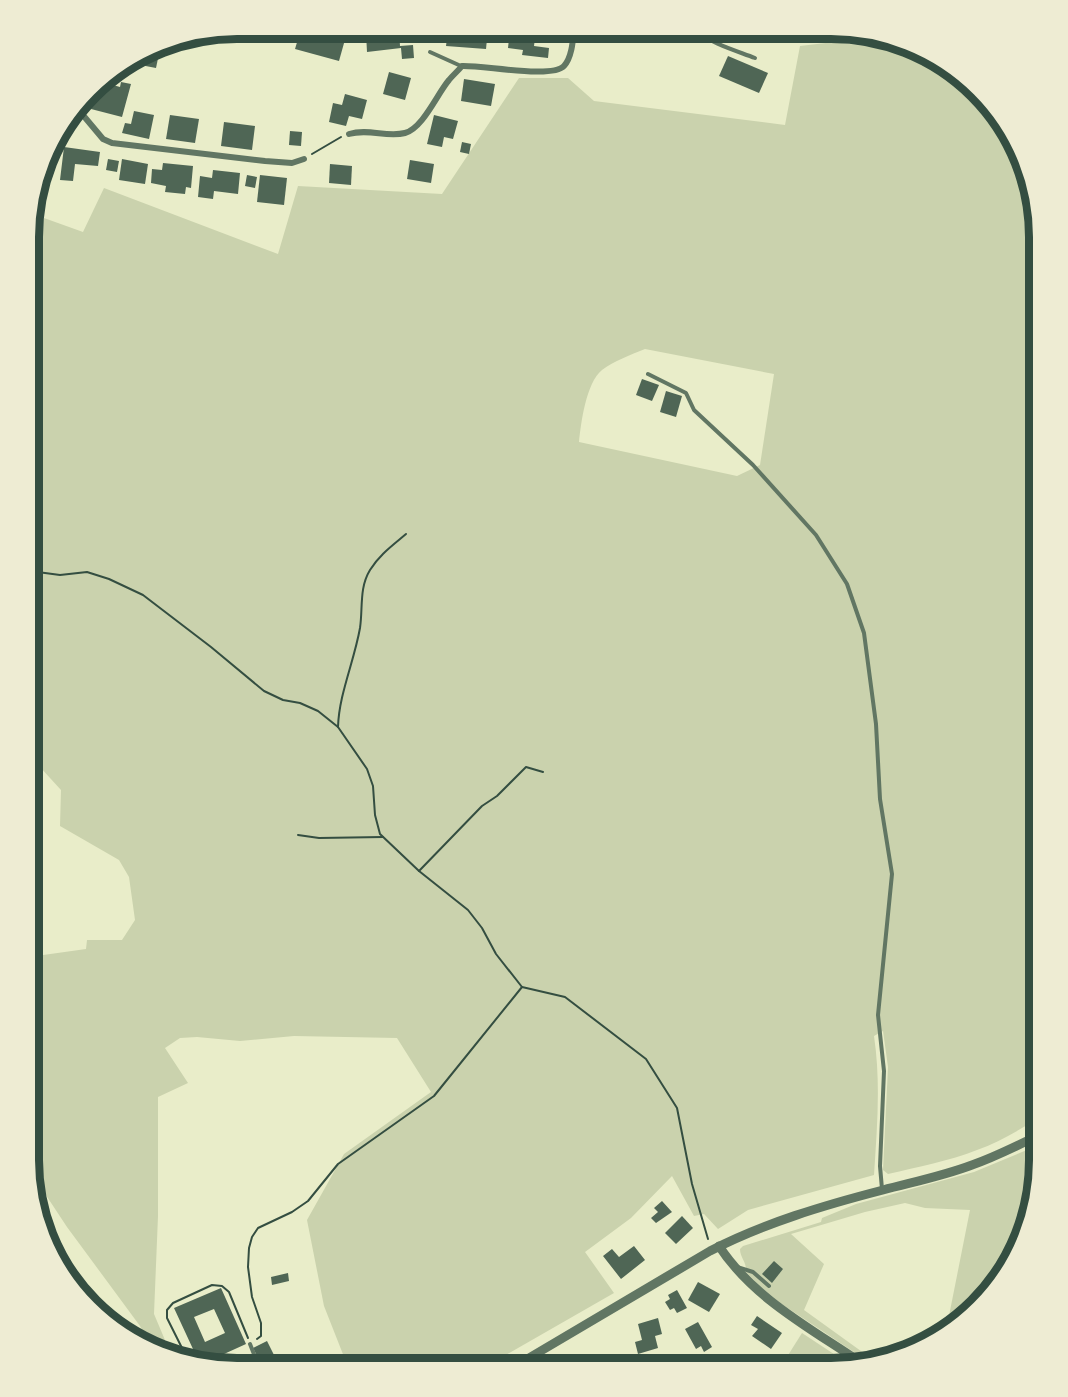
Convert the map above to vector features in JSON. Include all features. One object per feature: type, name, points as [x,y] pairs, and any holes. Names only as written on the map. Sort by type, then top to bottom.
[{"type":"street","points":[[349,134],[359,131],[398,134],[407,132],[418,124],[449,80],[462,66],[543,73],[556,71],[564,66],[569,56],[572,39]]},
{"type":"street","points":[[82,114],[103,139],[112,143],[265,161],[292,163],[304,159]]},
{"type":"street","points":[[530,1358],[715,1249],[778,1222],[973,1165],[1029,1140]]},
{"type":"street","points":[[715,1249],[767,1299],[852,1357]]},
{"type":"lane","points":[[706,39],[755,58]]},
{"type":"lane","points":[[430,52],[462,66]]},
{"type":"lane","points":[[648,374],[686,393],[694,410],[753,465],[816,535],[847,584],[864,633],[876,724],[880,800],[892,874],[878,1015],[884,1071],[880,1166],[882,1190]]},
{"type":"lane","points":[[734,1266],[746,1268],[770,1286]]},
{"type":"lane","points":[[250,1344],[255,1358]]},
{"type":"path","points":[[304,159],[324,145],[349,134]]},
{"type":"path","points":[[338,727],[338,713],[360,628],[363,586],[370,570],[384,552],[406,534]]},
{"type":"path","points":[[39,573],[60,575],[87,573],[109,579],[143,595],[264,691],[283,700],[300,703],[318,711],[338,727],[367,769],[380,834],[419,871],[468,910],[482,928],[496,954],[522,987],[565,997],[646,1059],[677,1108],[692,1184],[715,1249]]},
{"type":"path","points":[[419,871],[482,806],[497,796],[526,766],[543,772]]},
{"type":"path","points":[[298,835],[319,838],[383,837]]},
{"type":"path","points":[[183,1350],[167,1318],[166,1310],[173,1303],[212,1285],[222,1286],[229,1292],[250,1344],[261,1336],[261,1323],[252,1297],[248,1267],[249,1248],[258,1228],[292,1212],[308,1201],[338,1164],[434,1096],[522,987]]},
{"type":"path","points":[[238,1358],[252,1352]]},
{"type":"green space","points":[[834,42],[894,50],[941,72],[980,106],[1009,149],[1025,198],[1029,224],[1029,1124],[1001,1140],[977,1150],[944,1161],[888,1174],[883,1170],[888,1067],[883,1031],[874,1036],[878,1088],[874,1175],[748,1210],[718,1229],[704,1214],[694,1216],[672,1176],[631,1218],[585,1252],[614,1293],[500,1358],[344,1358],[324,1306],[307,1220],[344,1154],[431,1092],[397,1038],[294,1036],[240,1041],[197,1037],[180,1038],[165,1048],[188,1083],[158,1097],[158,1216],[154,1314],[167,1345],[161,1343],[145,1335],[67,1227],[41,1186],[39,956],[86,949],[87,940],[122,940],[135,920],[129,877],[119,860],[60,826],[61,790],[39,766],[41,217],[83,232],[104,188],[278,254],[298,186],[442,194],[519,78],[568,78],[594,101],[785,125],[800,46]],"holes":[[[645,349],[774,374],[760,465],[737,476],[579,442],[585,404],[596,376],[622,358]]]},
{"type":"green space","points":[[1029,1149],[1029,1173],[1025,1199],[1009,1248],[980,1291],[948,1319],[970,1210],[925,1208],[905,1203],[865,1212],[791,1234],[824,1264],[804,1310],[866,1355],[859,1356],[768,1295],[746,1272],[740,1252],[743,1246],[821,1222],[822,1218],[856,1204],[974,1172]]},
{"type":"green space","points":[[802,1333],[840,1358],[831,1358],[786,1358]]},
{"type":"building","points":[[298,39],[345,39],[339,61],[295,49]]},
{"type":"building","points":[[366,39],[400,39],[400,46],[413,45],[414,58],[402,59],[401,48],[367,52]]},
{"type":"building","points":[[447,39],[487,39],[486,49],[446,46]]},
{"type":"building","points":[[509,39],[535,39],[534,46],[549,48],[548,58],[522,55],[523,50],[508,48]]},
{"type":"building","points":[[159,55],[156,68],[140,65]]},
{"type":"building","points":[[728,56],[768,73],[759,93],[719,76]]},
{"type":"building","points":[[389,72],[411,78],[405,100],[383,94]]},
{"type":"building","points":[[464,79],[495,84],[491,106],[461,101]]},
{"type":"building","points":[[121,82],[131,84],[122,117],[91,109],[93,101],[111,84],[120,87]]},
{"type":"building","points":[[345,94],[367,100],[362,119],[349,116],[346,126],[329,122],[333,103],[342,105]]},
{"type":"building","points":[[134,111],[154,115],[149,139],[122,133],[125,123],[131,124]]},
{"type":"building","points":[[170,115],[199,119],[195,143],[166,139]]},
{"type":"building","points":[[434,115],[458,121],[453,139],[444,137],[442,147],[427,144]]},
{"type":"building","points":[[224,122],[255,126],[252,150],[221,146]]},
{"type":"building","points":[[290,131],[302,132],[301,146],[289,145]]},
{"type":"building","points":[[462,142],[471,144],[469,154],[460,152]]},
{"type":"building","points":[[64,147],[100,152],[98,166],[75,164],[73,181],[60,180]]},
{"type":"building","points":[[108,159],[119,161],[117,172],[106,170]]},
{"type":"building","points":[[122,159],[148,164],[145,184],[119,180]]},
{"type":"building","points":[[410,160],[434,164],[431,183],[407,179]]},
{"type":"building","points":[[163,163],[193,166],[191,188],[186,187],[185,194],[165,192],[166,186],[151,183],[152,169],[162,170]]},
{"type":"building","points":[[330,164],[352,166],[351,185],[329,183]]},
{"type":"building","points":[[213,170],[240,173],[238,194],[214,191],[213,199],[198,197],[200,176],[212,178]]},
{"type":"building","points":[[247,175],[257,177],[255,188],[245,186]]},
{"type":"building","points":[[260,175],[287,178],[284,205],[257,202]]},
{"type":"building","points":[[642,379],[659,385],[652,401],[636,395]]},
{"type":"building","points":[[666,391],[682,396],[676,417],[660,412]]},
{"type":"building","points":[[662,1201],[672,1212],[656,1223],[651,1218],[658,1212],[654,1208]]},
{"type":"building","points":[[682,1216],[693,1228],[676,1244],[665,1233]]},
{"type":"building","points":[[634,1246],[645,1260],[621,1279],[603,1256],[612,1249],[619,1257]]},
{"type":"building","points":[[774,1261],[783,1269],[772,1283],[762,1274]]},
{"type":"building","points":[[288,1273],[289,1281],[272,1285],[271,1277]]},
{"type":"building","points":[[698,1282],[720,1294],[709,1312],[688,1300]]},
{"type":"building","points":[[221,1288],[246,1344],[218,1357],[195,1353],[174,1308]],"holes":[[[214,1309],[225,1333],[205,1342],[194,1317]]]},
{"type":"building","points":[[677,1290],[687,1308],[677,1313],[674,1308],[670,1310],[665,1302],[670,1299],[668,1295]]},
{"type":"building","points":[[757,1316],[782,1333],[771,1349],[752,1336],[758,1329],[751,1325]]},
{"type":"building","points":[[658,1318],[662,1334],[655,1336],[658,1348],[638,1354],[635,1342],[642,1340],[638,1324]]},
{"type":"building","points":[[698,1322],[712,1347],[704,1352],[701,1346],[696,1349],[685,1329]]},
{"type":"building","points":[[267,1341],[276,1358],[258,1358],[253,1348]]}]
